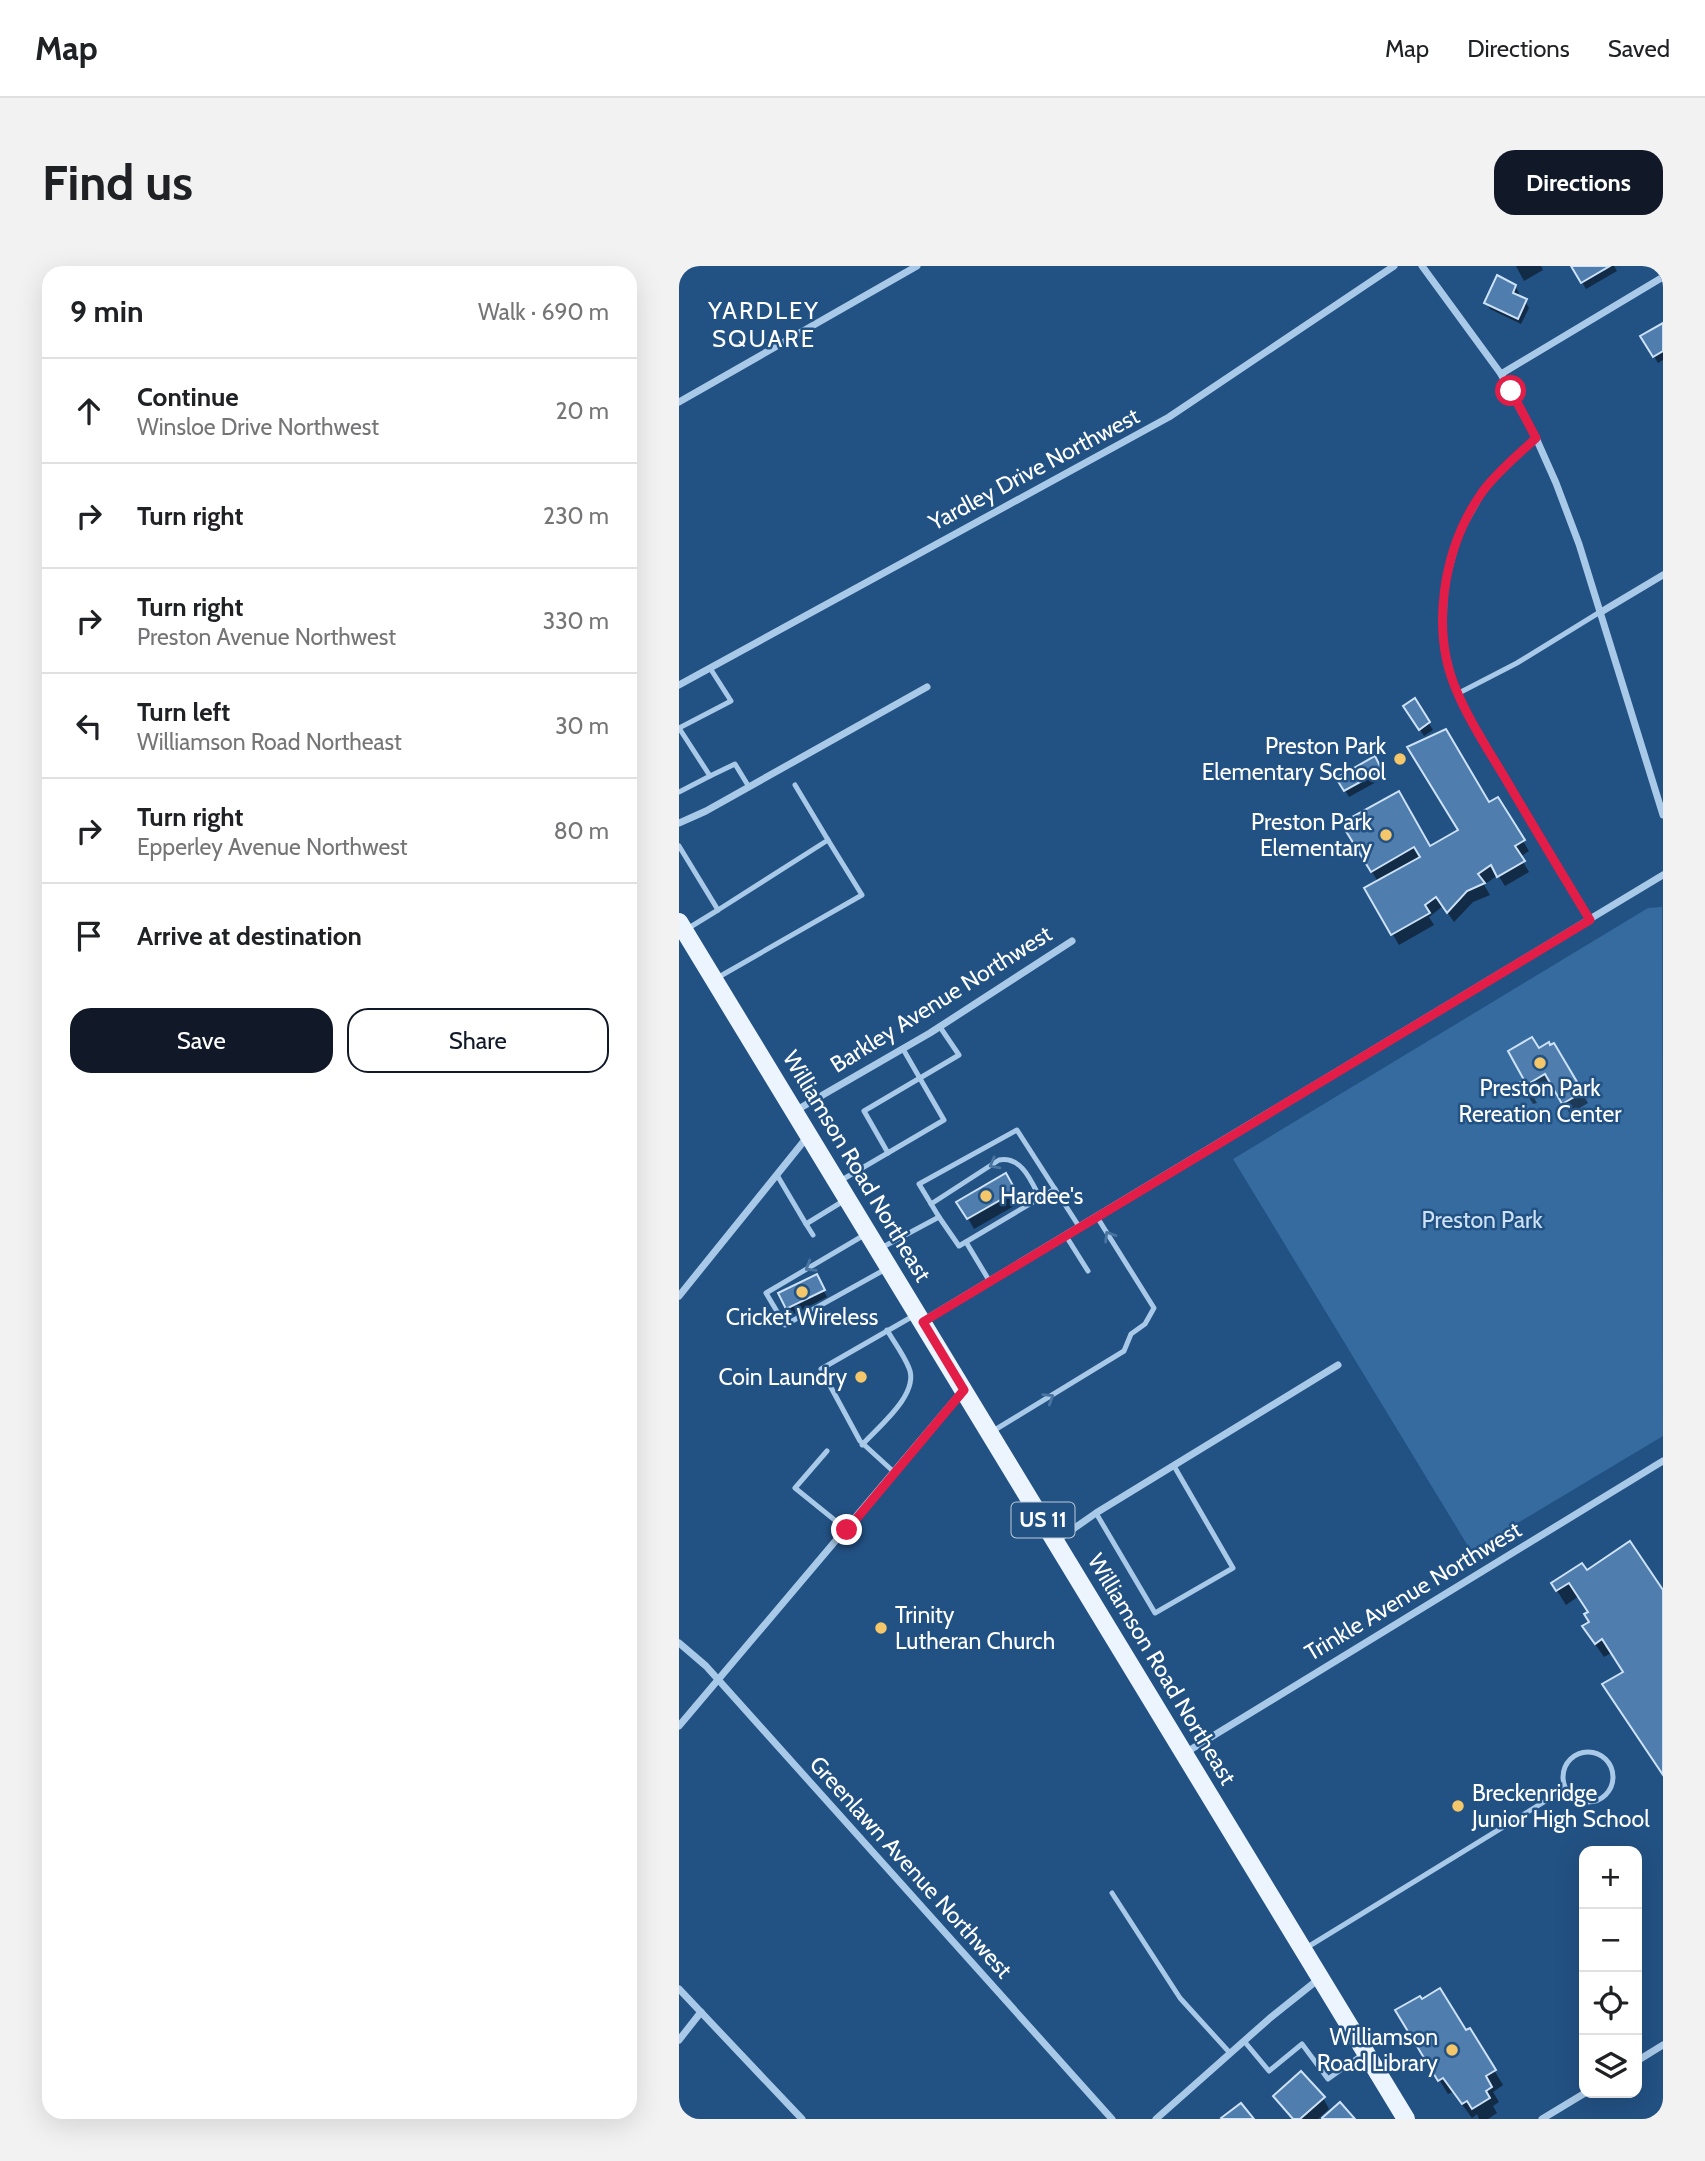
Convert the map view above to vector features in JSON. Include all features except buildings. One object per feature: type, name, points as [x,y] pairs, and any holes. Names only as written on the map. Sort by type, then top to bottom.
[{"type":"main road","name":"Williamson Road Northeast","points":[[685,935],[795,1111],[1406,2119]]},
{"type":"street","points":[[679,402],[917,266]]},
{"type":"street","name":"Yardley Drive Northwest","points":[[679,685],[1169,417],[1394,266]]},
{"type":"street","points":[[1422,266],[1501,374],[1536,438],[1580,544],[1663,815]]},
{"type":"street","points":[[1501,374],[1663,277]]},
{"type":"street","points":[[1601,612],[1663,575]]},
{"type":"street","points":[[679,823],[927,687]]},
{"type":"street","points":[[920,1317],[989,1282],[1663,875]]},
{"type":"street","name":"Barkley Avenue Northwest","points":[[795,1111],[940,1027],[1072,941]]},
{"type":"street","points":[[679,1296],[809,1135]]},
{"type":"street","points":[[1056,1542],[1096,1513],[1338,1366]]},
{"type":"street","points":[[679,1726],[964,1390]]},
{"type":"street","name":"Trinkle Avenue Northwest","points":[[1184,1753],[1663,1461]]},
{"type":"street","name":"Greenlawn Avenue Northwest","points":[[679,1643],[717,1680],[1112,2119]]},
{"type":"street","points":[[1156,2119],[1244,2040],[1320,1977]]},
{"type":"street","points":[[679,1989],[803,2119]]},
{"type":"street","points":[[679,2040],[701,2012]]},
{"type":"street","points":[[1642,2058],[1663,2045]]},
{"type":"street","points":[[1542,2119],[1579,2097]]},
{"type":"lane","points":[[1536,438],[1485,489],[1464,526],[1450,561],[1445,587],[1443,631],[1449,670],[1457,694],[1590,920]]},
{"type":"lane","points":[[1457,694],[1517,663],[1601,612]]},
{"type":"lane","points":[[710,668],[731,701],[679,728],[710,776]]},
{"type":"lane","points":[[679,792],[735,764],[748,787]]},
{"type":"lane","points":[[714,980],[862,895],[795,785]]},
{"type":"lane","points":[[685,935],[718,910],[828,840]]},
{"type":"lane","points":[[679,846],[718,910]]},
{"type":"lane","points":[[888,1153],[864,1111],[959,1055],[940,1027]]},
{"type":"lane","points":[[838,1182],[944,1120],[904,1049]]},
{"type":"lane","points":[[1055,1189],[958,1246],[919,1184],[1017,1130],[1080,1227]]},
{"type":"lane","points":[[931,1203],[1005,1158],[1022,1167],[1040,1198]]},
{"type":"lane","points":[[777,1175],[813,1235]]},
{"type":"lane","points":[[806,1224],[848,1199]]},
{"type":"lane","points":[[879,1250],[939,1217]]},
{"type":"lane","points":[[990,1433],[1125,1351],[1131,1334],[1145,1324],[1154,1308],[1097,1217]]},
{"type":"lane","points":[[869,1233],[766,1293],[785,1325],[889,1267]]},
{"type":"lane","points":[[1066,1236],[1088,1271]]},
{"type":"lane","points":[[966,1242],[989,1282]]},
{"type":"lane","points":[[895,1473],[862,1445],[821,1369],[887,1330],[920,1317]]},
{"type":"lane","points":[[862,1445],[907,1396],[911,1383],[911,1370],[887,1330]]},
{"type":"lane","points":[[827,1451],[795,1488],[847,1530]]},
{"type":"lane","points":[[1096,1513],[1155,1613],[1233,1568],[1174,1466]]},
{"type":"lane","points":[[1593,1752],[1610,1761],[1614,1780],[1604,1797],[1593,1802],[1583,1802],[1574,1799],[1565,1789],[1562,1780],[1564,1770],[1576,1755],[1593,1752]]},
{"type":"lane","points":[[1304,1949],[1565,1789]]},
{"type":"lane","points":[[1112,1893],[1180,1998],[1230,2053]]},
{"type":"lane","points":[[1244,2040],[1269,2071],[1302,2044],[1328,2079],[1365,2052]]},
{"type":"green space","name":"Preston Park","points":[[1662,907],[1663,1436],[1471,1551],[1233,1159],[1648,908]]},
{"type":"place","name":"Preston Park Elementary School","points":[[1400,759]]},
{"type":"place","name":"Preston Park Elementary","points":[[1386,835]]},
{"type":"place","name":"Preston Park Rereation Center","points":[[1540,1063]]},
{"type":"place","name":"Hardee's","points":[[986,1196]]},
{"type":"place","name":"Cricket Wireless","points":[[802,1292]]},
{"type":"place","name":"Coin Laundry","points":[[861,1377]]},
{"type":"place","name":"Trinity Lutheran Church","points":[[881,1628]]},
{"type":"place","name":"Breckenridge Junior High School","points":[[1458,1806]]},
{"type":"place","name":"Williamson Road Library","points":[[1452,2050]]},
{"type":"district","name":"YARDLEY SQUARE","points":[[764,325]]},
{"type":"route","points":[[847,1530],[964,1390],[923,1322],[1590,920],[1457,694],[1444,644],[1445,587],[1459,535],[1485,489],[1536,438],[1511,391]]}]
